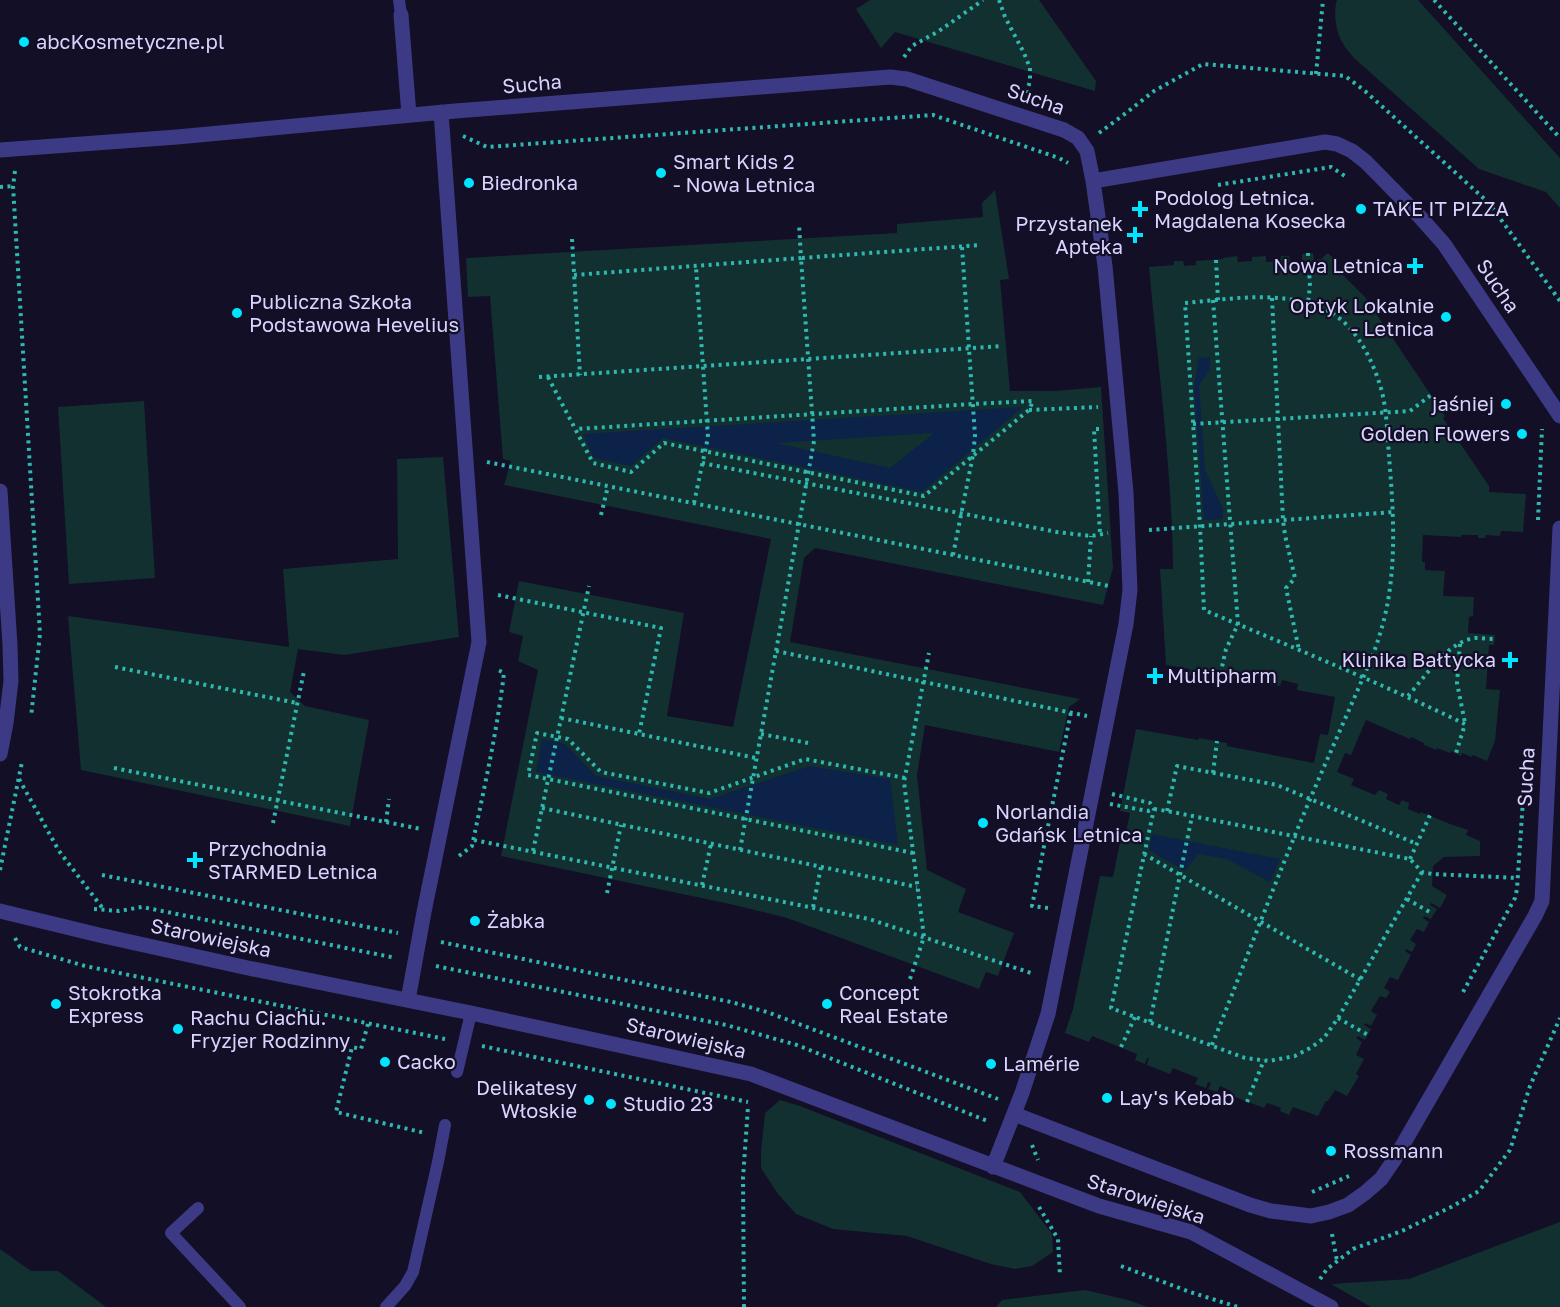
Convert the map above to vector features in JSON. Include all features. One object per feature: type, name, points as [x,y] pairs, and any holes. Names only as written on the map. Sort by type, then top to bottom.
[{"type":"street","points":[[400,8],[409,115]]},
{"type":"street","name":"Sucha","points":[[0,150],[177,137],[441,112],[890,77],[907,79],[1064,130],[1078,138],[1081,143]]},
{"type":"street","points":[[408,1000],[478,642],[441,112]]},
{"type":"street","name":"Sucha","points":[[1093,181],[1325,142],[1337,144],[1352,151],[1420,216],[1444,244],[1560,416]]},
{"type":"street","points":[[993,1167],[1016,1110],[1048,1014],[1126,624],[1130,590],[1126,493],[1109,297],[1093,181],[1086,151],[1081,143]]},
{"type":"street","points":[[0,491],[11,681],[0,754]]},
{"type":"street","name":"Sucha","points":[[1543,848],[1560,528]]},
{"type":"street","name":"Starowiejska","points":[[1016,1110],[1250,1205],[1271,1211],[1311,1216],[1348,1205],[1380,1179],[1406,1140],[1536,916],[1542,901],[1543,848]]},
{"type":"street","name":"Starowiejska","points":[[0,911],[214,960],[699,1061],[751,1074],[1098,1206],[1191,1232],[1331,1307]]},
{"type":"lane","points":[[457,1072],[471,1013]]},
{"type":"lane","points":[[386,1307],[405,1286],[413,1272],[445,1125]]},
{"type":"lane","points":[[198,1208],[171,1233],[240,1307]]},
{"type":"path","points":[[890,77],[912,46],[939,31],[983,0]]},
{"type":"path","points":[[999,0],[1030,68],[1030,81],[1019,116]]},
{"type":"path","points":[[1316,74],[1323,0]]},
{"type":"path","points":[[1434,0],[1560,138]]},
{"type":"path","points":[[1081,143],[1106,129],[1154,90],[1203,64],[1344,76],[1365,91],[1488,203],[1560,301]]},
{"type":"path","points":[[442,131],[451,130],[487,147],[933,115],[1059,158],[1068,164]]},
{"type":"path","points":[[0,187],[13,186],[16,166]]},
{"type":"path","points":[[1217,185],[1331,167],[1348,178]]},
{"type":"path","points":[[740,850],[814,441],[799,224]]},
{"type":"path","points":[[572,239],[580,375]]},
{"type":"path","points":[[574,275],[981,245]]},
{"type":"path","points":[[953,555],[975,436],[962,247]]},
{"type":"path","points":[[1308,253],[1310,286],[1308,303]]},
{"type":"path","points":[[1216,260],[1222,422],[1238,624],[1226,649],[1220,676]]},
{"type":"path","points":[[694,503],[708,437],[696,267]]},
{"type":"path","points":[[1272,298],[1283,520],[1295,578],[1286,588],[1299,650]]},
{"type":"path","points":[[1212,1046],[1310,799],[1363,678],[1379,637],[1392,581],[1393,512],[1385,412],[1380,384],[1369,357],[1348,326],[1330,312],[1308,303],[1272,298],[1185,303],[1197,424],[1204,610],[1363,678],[1408,696],[1465,724]]},
{"type":"path","points":[[539,377],[1002,346]]},
{"type":"path","points":[[548,377],[593,463],[631,472],[664,443],[705,449],[924,496],[1029,410],[1033,401],[576,429]]},
{"type":"path","points":[[1197,424],[1410,411],[1431,395]]},
{"type":"path","points":[[1029,410],[1105,406]]},
{"type":"path","points":[[1536,421],[1543,431],[1538,529]]},
{"type":"path","points":[[702,463],[1056,532],[1091,536],[1100,534],[1094,429],[1121,427]]},
{"type":"path","points":[[480,460],[1130,590]]},
{"type":"path","points":[[601,515],[608,486]]},
{"type":"path","points":[[1147,530],[1393,512]]},
{"type":"path","points":[[1088,582],[1091,536]]},
{"type":"path","points":[[532,851],[589,586]]},
{"type":"path","points":[[489,593],[660,628],[639,735]]},
{"type":"path","points":[[1408,696],[1445,654],[1460,644],[1474,638],[1495,639]]},
{"type":"path","points":[[1456,753],[1465,724],[1457,683],[1460,644]]},
{"type":"path","points":[[776,651],[1092,717]]},
{"type":"path","points":[[910,979],[924,937],[904,778],[929,653]]},
{"type":"path","points":[[115,668],[297,703]]},
{"type":"path","points":[[273,823],[304,671]]},
{"type":"path","points":[[1032,906],[1071,712]]},
{"type":"path","points":[[561,718],[756,758]]},
{"type":"path","points":[[904,778],[805,759],[709,793],[601,772],[568,739],[556,739],[537,733],[528,775],[548,777],[913,853]]},
{"type":"path","points":[[761,734],[808,743]]},
{"type":"path","points":[[1213,773],[1217,741]]},
{"type":"path","points":[[1167,811],[1177,766],[1277,785],[1417,844]]},
{"type":"path","points":[[114,768],[423,830]]},
{"type":"path","points":[[19,779],[59,851],[104,910]]},
{"type":"path","points":[[1458,1000],[1515,898],[1523,791]]},
{"type":"path","points":[[1108,793],[1150,803],[1154,809],[1111,1008],[1245,1058],[1269,1061],[1295,1056],[1324,1038],[1338,1018],[1422,872]]},
{"type":"path","points":[[386,822],[389,799]]},
{"type":"path","points":[[1110,804],[1148,811],[1154,809],[1167,811],[1410,859],[1422,872],[1432,874],[1518,878]]},
{"type":"path","points":[[542,808],[917,887]]},
{"type":"path","points":[[1410,859],[1430,815]]},
{"type":"path","points":[[1150,1023],[1192,816]]},
{"type":"path","points":[[607,893],[621,825]]},
{"type":"path","points":[[474,840],[869,919],[1038,975]]},
{"type":"path","points":[[702,885],[711,844]]},
{"type":"path","points":[[1144,854],[1360,980]]},
{"type":"path","points":[[813,907],[821,867]]},
{"type":"path","points":[[102,875],[420,937],[731,1002],[767,1012],[1016,1110]]},
{"type":"path","points":[[1407,899],[1433,914]]},
{"type":"path","points":[[92,909],[119,911],[142,907],[726,1025],[797,1045],[1029,1138],[1040,1164],[1033,1182],[1035,1198],[1058,1239],[1060,1276]]},
{"type":"path","points":[[19,915],[14,935],[20,947],[85,966],[464,1043],[748,1104],[743,1178],[744,1307]]},
{"type":"path","points":[[1121,1047],[1135,1017]]},
{"type":"path","points":[[1338,1018],[1368,1035]]},
{"type":"path","points":[[1309,1295],[1327,1269],[1353,1249],[1402,1231],[1479,1191],[1510,1150],[1530,1086],[1560,1018]]},
{"type":"path","points":[[368,1024],[362,1049],[352,1047],[336,1112],[443,1138]]},
{"type":"path","points":[[1247,1102],[1264,1060]]},
{"type":"path","points":[[1307,1194],[1356,1173]]},
{"type":"path","points":[[1329,1212],[1337,1261]]},
{"type":"path","points":[[1122,1266],[1190,1292],[1238,1307]]},
{"type":"green space","points":[[870,0],[1039,0],[1096,81],[1095,91],[895,32],[881,48],[856,9]]},
{"type":"green space","points":[[1337,0],[1418,0],[1560,158],[1560,208],[1546,192],[1479,169],[1354,58],[1338,33],[1335,15]]},
{"type":"green space","points":[[995,190],[1009,279],[1000,280],[1010,391],[1055,391],[1101,387],[1113,568],[1103,605],[815,548],[804,558],[790,642],[1080,699],[1069,707],[1059,752],[925,725],[917,775],[927,870],[966,889],[958,912],[1014,933],[998,976],[986,972],[979,989],[787,918],[501,856],[538,670],[518,661],[523,636],[509,632],[519,581],[684,613],[667,716],[733,727],[771,539],[504,485],[511,461],[503,459],[490,296],[468,297],[466,258],[897,233],[897,224],[983,217],[982,203]]},
{"type":"green space","points":[[1313,253],[1314,260],[1321,259],[1328,253],[1335,260],[1332,264],[1365,297],[1445,416],[1443,418],[1489,486],[1489,492],[1526,494],[1523,532],[1501,531],[1500,536],[1486,535],[1485,538],[1478,538],[1478,535],[1461,535],[1461,537],[1423,535],[1422,562],[1425,562],[1425,570],[1445,571],[1443,596],[1474,597],[1473,616],[1469,617],[1468,633],[1495,635],[1494,645],[1489,645],[1486,689],[1500,690],[1495,741],[1487,761],[1473,755],[1472,757],[1462,753],[1461,756],[1451,751],[1450,753],[1437,748],[1436,750],[1411,737],[1410,739],[1366,720],[1351,755],[1345,753],[1337,772],[1354,779],[1351,785],[1375,795],[1379,790],[1388,794],[1386,799],[1399,805],[1402,800],[1409,803],[1408,809],[1468,830],[1466,835],[1480,841],[1480,856],[1444,857],[1433,866],[1432,886],[1447,895],[1440,908],[1431,903],[1430,905],[1437,909],[1431,919],[1424,916],[1423,918],[1429,922],[1424,932],[1417,929],[1410,940],[1416,944],[1412,952],[1406,949],[1405,951],[1411,955],[1398,980],[1390,977],[1384,988],[1390,992],[1386,998],[1380,996],[1371,1011],[1377,1015],[1371,1026],[1365,1023],[1364,1025],[1371,1029],[1365,1040],[1358,1036],[1356,1038],[1362,1042],[1356,1055],[1364,1059],[1356,1074],[1359,1076],[1347,1096],[1335,1090],[1318,1116],[1293,1107],[1289,1115],[1280,1111],[1281,1108],[1267,1103],[1264,1108],[1230,1095],[1231,1091],[1220,1086],[1217,1092],[1208,1089],[1211,1083],[1208,1082],[1206,1088],[1195,1084],[1198,1078],[1173,1068],[1170,1074],[1147,1065],[1149,1058],[1145,1064],[1135,1060],[1137,1054],[1092,1036],[1089,1042],[1065,1033],[1073,1009],[1100,876],[1113,877],[1120,842],[1124,842],[1130,813],[1120,811],[1136,729],[1227,743],[1227,746],[1314,763],[1320,734],[1328,735],[1335,697],[1297,690],[1298,684],[1282,680],[1280,686],[1271,685],[1272,679],[1256,676],[1254,682],[1205,672],[1203,678],[1189,675],[1190,669],[1166,665],[1160,569],[1173,569],[1172,531],[1149,267],[1174,265],[1174,261],[1183,261],[1184,266],[1196,265],[1196,261],[1237,256],[1238,262],[1252,261],[1252,257],[1266,256],[1266,262],[1280,261],[1281,256],[1289,256],[1290,262],[1302,261],[1302,254]]},
{"type":"green space","points":[[144,401],[155,578],[69,584],[58,407]]},
{"type":"green space","points":[[443,457],[459,637],[344,655],[298,649],[290,692],[305,706],[369,720],[350,826],[81,770],[68,616],[289,647],[283,569],[398,559],[397,459]]},
{"type":"green space","points":[[780,1100],[1020,1192],[1052,1234],[1053,1252],[1032,1266],[1015,1269],[991,1264],[907,1236],[833,1229],[796,1214],[778,1194],[761,1168],[765,1113]]},
{"type":"green space","points":[[1560,1222],[1560,1307],[1371,1307],[1331,1284],[1409,1279]]},
{"type":"green space","points":[[0,1249],[31,1271],[58,1271],[106,1307],[0,1307]]},
{"type":"green space","points":[[1085,1290],[1148,1307],[996,1307],[1002,1300]]},
{"type":"water","points":[[1210,357],[1210,369],[1199,385],[1205,470],[1223,509],[1223,519],[1204,520],[1194,387],[1199,358]]},
{"type":"water","points":[[1023,407],[922,492],[663,438],[631,466],[594,458],[583,434]],"holes":[[[933,433],[890,468],[776,443]]]},
{"type":"water","points":[[542,739],[565,744],[596,776],[710,799],[810,766],[890,779],[898,845],[536,772]]},
{"type":"water","points":[[1152,834],[1280,859],[1270,882],[1227,859],[1198,854],[1185,871],[1149,850]]},
{"type":"place","name":"abcKosmetyczne.pl","points":[[24,42]]},
{"type":"place","name":"Smart Kids 2 - Nowa Letnica","points":[[661,173]]},
{"type":"place","name":"Biedronka","points":[[469,183]]},
{"type":"place","name":"Podolog Letnica. Magdalena Kosecka","points":[[1140,209]]},
{"type":"place","name":"TAKE IT PIZZA","points":[[1361,209]]},
{"type":"place","name":"Przystanek Apteka","points":[[1135,235]]},
{"type":"place","name":"Nowa Letnica","points":[[1415,266]]},
{"type":"place","name":"Publiczna Szkoła Podstawowa Hevelius","points":[[237,313]]},
{"type":"place","name":"Optyk Lokalnie - Letnica","points":[[1446,317]]},
{"type":"place","name":"jaśniej","points":[[1506,404]]},
{"type":"place","name":"Golden Flowers","points":[[1522,434]]},
{"type":"place","name":"Klinika Bałtycka","points":[[1510,660]]},
{"type":"place","name":"Multipharm","points":[[1155,676]]},
{"type":"place","name":"Norlandia Gdańsk Letnica","points":[[983,823]]},
{"type":"place","name":"Przychodnia STARMED Letnica","points":[[195,860]]},
{"type":"place","name":"Żabka","points":[[475,921]]},
{"type":"place","name":"Stokrotka Express","points":[[56,1004]]},
{"type":"place","name":"Concept Real Estate","points":[[827,1004]]},
{"type":"place","name":"Rachu Ciachu. Fryzjer Rodzinny","points":[[178,1029]]},
{"type":"place","name":"Cacko","points":[[385,1062]]},
{"type":"place","name":"Lamérie","points":[[991,1064]]},
{"type":"place","name":"Lay's Kebab","points":[[1107,1098]]},
{"type":"place","name":"Delikatesy Włoskie","points":[[589,1100]]},
{"type":"place","name":"Studio 23","points":[[611,1104]]},
{"type":"place","name":"Rossmann","points":[[1331,1151]]}]
